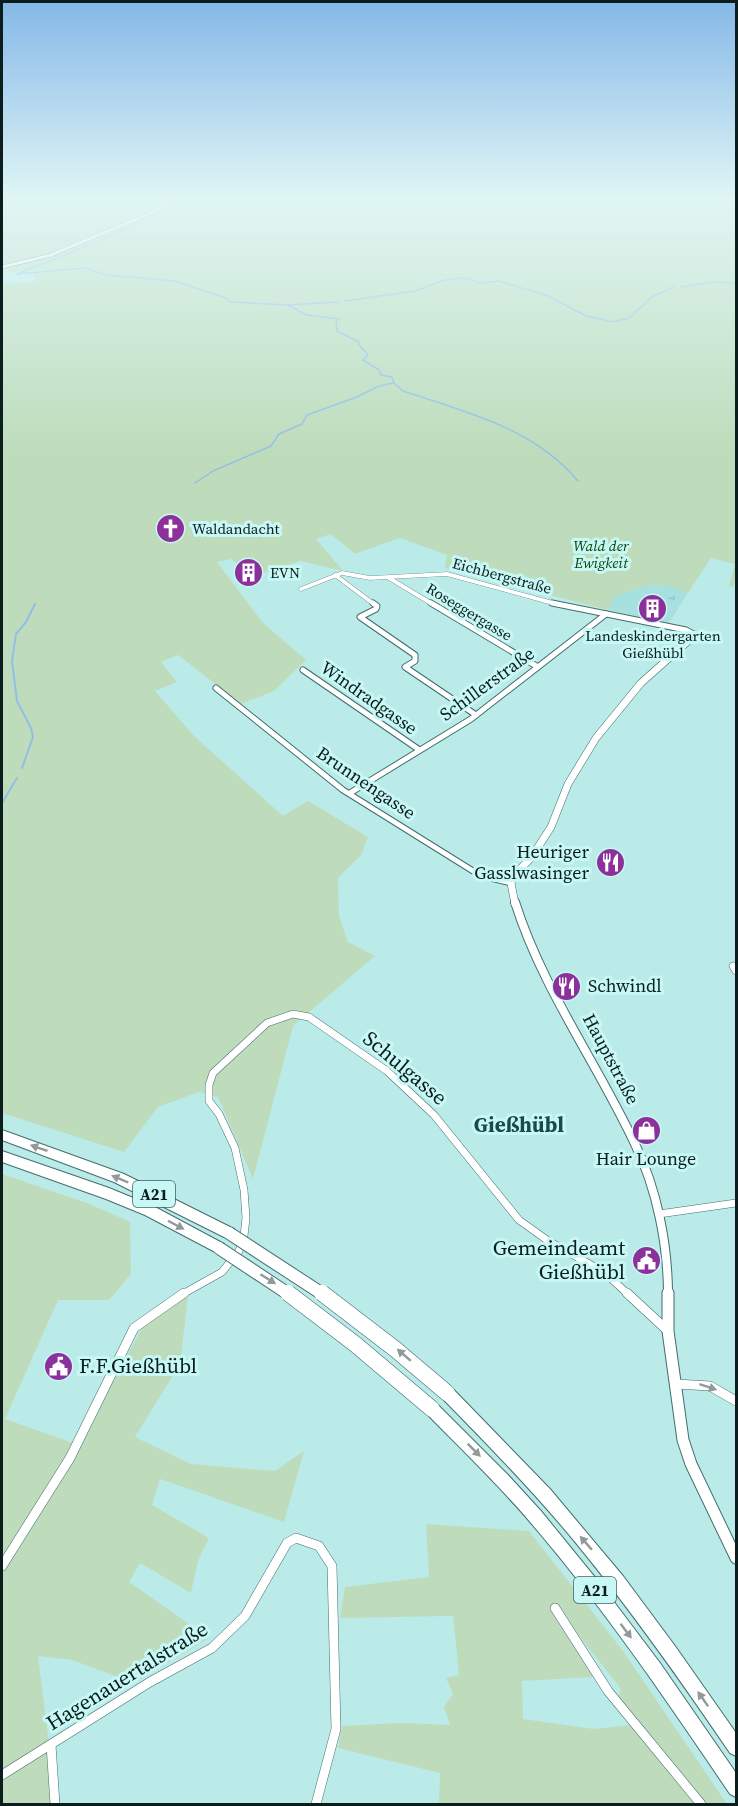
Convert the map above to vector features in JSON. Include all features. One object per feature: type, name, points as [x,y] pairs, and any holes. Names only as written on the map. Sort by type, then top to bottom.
[{"type":"highway","name":"A21","points":[[2,1135],[119,1178],[229,1233],[284,1265],[339,1303],[392,1345],[447,1393],[518,1465],[599,1558],[682,1669],[736,1747]]},
{"type":"highway","name":"A21","points":[[2,1157],[109,1194],[150,1211],[219,1248],[273,1281],[380,1361],[503,1480],[581,1572],[663,1680],[736,1788]]},
{"type":"street","name":"Eichbergstraße","points":[[301,589],[342,573],[370,578],[447,574],[547,602],[692,631],[695,635]]},
{"type":"street","points":[[334,575],[377,606],[376,609],[360,617],[362,620],[415,655],[415,661],[405,667],[476,715]]},
{"type":"street","name":"Roseggergasse","points":[[388,577],[538,667]]},
{"type":"street","name":"Schillerstraße","points":[[350,793],[476,715],[606,614]]},
{"type":"street","points":[[511,884],[514,874],[531,858],[551,827],[568,784],[596,738],[641,683],[695,635]]},
{"type":"street","name":"Windradgasse","points":[[303,670],[418,749]]},
{"type":"street","name":"Brunnengasse","points":[[216,688],[271,735],[350,793],[473,871],[511,884]]},
{"type":"street","name":"Hauptstraße","points":[[511,884],[515,904],[538,960],[646,1168],[659,1214],[668,1287],[668,1331],[683,1440],[691,1464],[736,1558]]},
{"type":"street","name":"Schulgasse","points":[[2,1566],[70,1458],[134,1328],[167,1303],[222,1272],[239,1251],[246,1218],[244,1190],[235,1148],[219,1114],[209,1101],[209,1085],[213,1073],[267,1023],[293,1014],[309,1017],[387,1071],[434,1115],[519,1220],[605,1273],[668,1331]]},
{"type":"street","points":[[659,1214],[736,1203]]},
{"type":"street","points":[[676,1384],[710,1386],[736,1401]]},
{"type":"street","name":"Hagenauertalstraße","points":[[2,1775],[150,1682],[212,1648],[245,1616],[287,1543],[296,1538],[312,1542],[326,1551],[332,1566],[336,1729],[315,1804]]},
{"type":"street","points":[[555,1608],[608,1691],[701,1804]]},
{"type":"street","points":[[51,1744],[55,1804]]},
{"type":"shaded area","points":[[669,584],[688,593],[668,624],[608,610],[614,596],[644,586]]},
{"type":"green space","name":"Wald der Ewigkeit","points":[[2,284],[736,284],[736,578],[733,587],[729,586],[735,564],[711,558],[688,593],[668,586],[651,585],[615,596],[608,610],[445,568],[447,555],[400,538],[355,554],[331,534],[316,539],[343,571],[300,561],[258,575],[246,565],[239,566],[231,559],[217,562],[263,623],[306,660],[274,691],[241,704],[178,655],[161,662],[177,682],[155,691],[194,736],[283,816],[308,801],[368,837],[361,855],[338,878],[339,916],[348,942],[375,956],[293,1026],[253,1179],[218,1097],[199,1092],[158,1107],[124,1152],[2,1113]]},
{"type":"green space","points":[[2,1174],[87,1203],[130,1222],[131,1274],[109,1300],[58,1300],[5,1419],[79,1445],[142,1328],[188,1296],[180,1364],[135,1437],[191,1464],[275,1471],[304,1451],[284,1522],[160,1479],[152,1505],[209,1538],[198,1561],[191,1593],[140,1563],[129,1582],[209,1638],[134,1683],[72,1660],[38,1656],[54,1804],[2,1804]]},
{"type":"green space","points":[[426,1524],[529,1531],[623,1651],[727,1804],[439,1804],[440,1773],[338,1748],[342,1726],[401,1723],[450,1725],[444,1707],[453,1694],[446,1678],[459,1675],[453,1616],[340,1618],[345,1587],[429,1577]],"holes":[[[561,1623],[570,1624],[621,1689],[618,1697],[631,1725],[594,1729],[523,1719],[522,1681],[593,1677]]]},
{"type":"waterway","points":[[184,284],[226,298],[230,302],[288,305]]},
{"type":"waterway","points":[[345,301],[415,291],[433,284]]},
{"type":"waterway","points":[[510,284],[548,296],[586,316],[613,322],[629,318],[652,297],[674,287]]},
{"type":"waterway","points":[[681,287],[699,284]]},
{"type":"waterway","points":[[288,305],[338,302]]},
{"type":"waterway","points":[[288,305],[306,315],[339,319],[336,321],[337,331],[359,342],[358,344],[368,355],[363,360],[379,370],[381,375],[392,377],[394,383],[403,391],[498,424],[520,435],[560,463],[578,481]]},
{"type":"waterway","points":[[195,483],[213,471],[271,446],[279,434],[302,424],[307,415],[357,397],[379,386],[393,383]]},
{"type":"waterway","points":[[669,598],[674,599],[674,596]]},
{"type":"waterway","points":[[22,768],[33,737],[31,728],[17,701],[12,661],[16,634],[26,622],[35,604]]},
{"type":"waterway","points":[[2,803],[17,778]]},
{"type":"place","name":"Waldandacht","points":[[171,529]]},
{"type":"place","name":"EVN","points":[[249,573]]},
{"type":"place","name":"Landeskindergarten Gießhübl","points":[[653,609]]},
{"type":"place","name":"Heuriger Gasslwasinger","points":[[610,862]]},
{"type":"place","name":"Schwindl","points":[[567,986]]},
{"type":"place","name":"Hair Lounge","points":[[646,1130]]},
{"type":"place","name":"Gemeindeamt Gießhübl","points":[[646,1260]]},
{"type":"place","name":"F.F.Gießhübl","points":[[58,1366]]},
{"type":"district","name":"Gießhübl","points":[[519,1125]]}]
